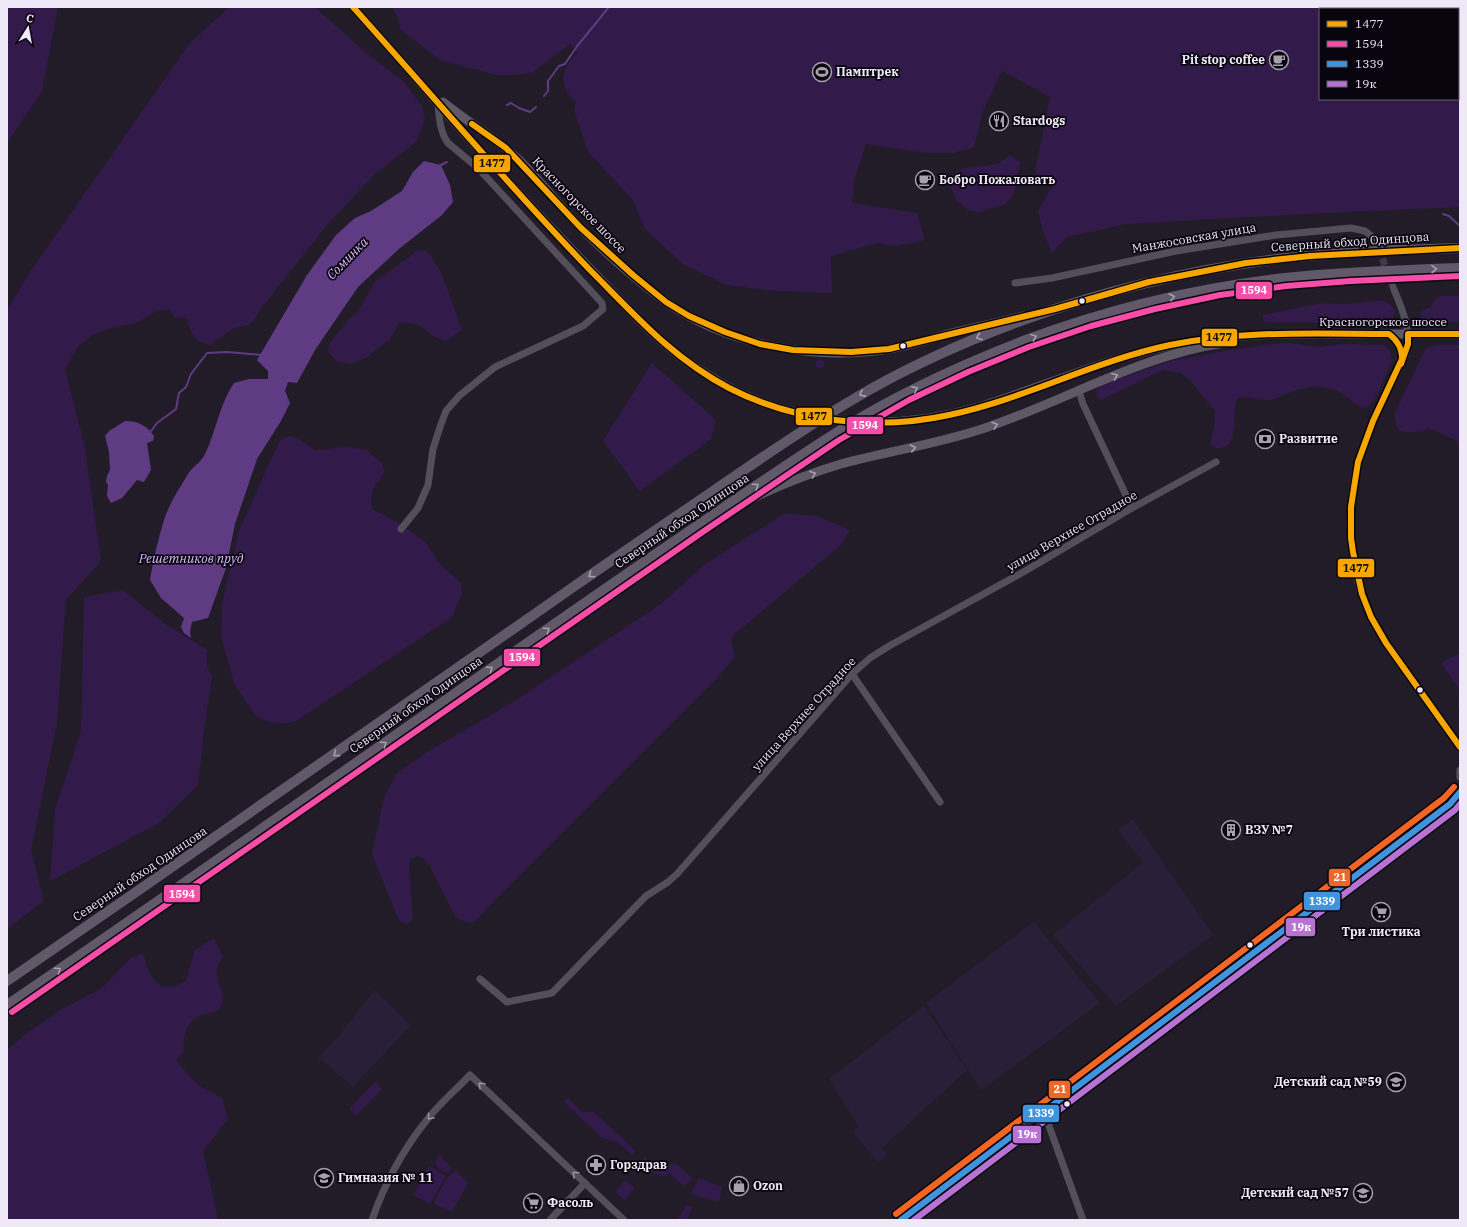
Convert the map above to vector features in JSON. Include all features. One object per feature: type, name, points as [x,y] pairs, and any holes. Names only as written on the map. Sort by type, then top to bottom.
[{"type":"highway","name":"Северный обход Одинцова","points":[[7,981],[202,847],[589,576],[815,422],[876,386],[938,355],[988,333],[1055,309],[1104,294],[1182,275],[1246,263],[1310,256],[1460,248]]},
{"type":"highway","name":"Северный обход Одинцова","points":[[7,1005],[213,864],[499,662],[810,449],[864,416],[947,373],[988,355],[1043,334],[1123,309],[1186,294],[1217,288],[1312,275],[1460,268]]},
{"type":"main road","name":"Красногорское шоссе","points":[[353,7],[414,76],[453,111],[494,139],[511,153],[602,248],[643,284],[680,310],[725,332],[765,345],[793,350],[851,352],[889,349],[1055,309]]},
{"type":"main road","points":[[414,76],[481,153],[566,245],[663,343],[695,367],[730,387],[749,397],[788,411],[846,421],[867,422],[907,421],[938,417],[977,407],[1122,358],[1170,345],[1218,338],[1273,334],[1305,334]]},
{"type":"main road","name":"Красногорское шоссе","points":[[1305,334],[1460,334]]},
{"type":"main road","points":[[666,547],[689,532],[739,504],[796,480],[841,464],[929,444],[983,429],[1134,368],[1195,349],[1242,341],[1305,334]]},
{"type":"street","points":[[401,529],[418,508],[428,484],[434,449],[446,410],[459,396],[495,367],[583,326],[603,309],[602,303],[478,168],[448,143],[441,128],[438,104]]},
{"type":"street","name":"Манжосовская улица","points":[[1015,283],[1052,278],[1176,251],[1276,235],[1351,228],[1365,231],[1376,239]]},
{"type":"street","points":[[1393,287],[1407,321],[1408,344],[1400,366],[1366,439],[1358,462],[1351,507],[1351,538],[1355,567],[1362,594],[1371,617],[1386,643],[1460,747]]},
{"type":"street","points":[[1389,334],[1395,339],[1401,348],[1402,353],[1400,366]]},
{"type":"street","points":[[1079,390],[1083,404],[1132,508]]},
{"type":"street","name":"улица Верхнее Отрадное","points":[[480,979],[507,1002],[552,993],[646,896],[668,882],[677,874],[852,674],[870,658],[1020,574],[1132,508],[1216,462]]},
{"type":"street","points":[[852,674],[940,802]]},
{"type":"street","points":[[1460,770],[1460,777]]},
{"type":"street","points":[[901,1220],[1450,804],[1460,792]]},
{"type":"street","points":[[372,1220],[388,1183],[416,1135],[435,1111],[470,1075],[624,1220]]},
{"type":"street","points":[[1044,1112],[1083,1220]]},
{"type":"street","points":[[550,1220],[585,1183]]},
{"type":"shaded area","points":[[7,7],[58,7],[42,91],[7,143]]},
{"type":"shaded area","points":[[229,7],[315,7],[365,52],[403,81],[422,106],[425,120],[416,142],[376,173],[327,225],[263,306],[254,320],[248,325],[232,329],[210,345],[196,340],[187,323],[189,321],[185,318],[174,317],[170,310],[156,311],[139,322],[104,330],[91,336],[77,348],[65,369],[85,448],[101,561],[66,600],[57,723],[31,850],[44,901],[7,929],[7,310],[30,272],[189,44]]},
{"type":"shaded area","points":[[390,7],[1460,7],[1460,207],[1127,224],[1067,237],[1052,253],[1043,232],[1038,211],[1053,185],[1035,172],[1050,97],[1002,71],[983,111],[974,147],[953,153],[928,153],[866,144],[855,177],[852,203],[917,213],[925,240],[896,246],[878,243],[831,256],[832,293],[776,291],[727,285],[684,265],[644,228],[633,200],[588,152],[574,110],[576,101],[569,95],[563,82],[566,68],[578,52],[570,44],[532,73],[500,76],[440,60],[401,30],[394,10]]},
{"type":"shaded area","points":[[1009,155],[1020,162],[1014,193],[1006,204],[978,212],[968,210],[957,201],[951,188],[950,177],[955,172],[961,169],[993,165],[999,163]]},
{"type":"shaded area","points":[[424,250],[430,254],[441,272],[462,330],[446,341],[439,339],[415,324],[399,323],[390,339],[367,357],[353,364],[338,362],[328,352],[329,344],[351,317],[357,313],[375,282],[417,251]]},
{"type":"shaded area","points":[[1440,296],[1460,296],[1460,322],[1425,321],[1421,319],[1421,311],[1431,307],[1434,300]]},
{"type":"shaded area","points":[[1382,300],[1393,307],[1395,311],[1393,318],[1385,323],[1265,322],[1263,319],[1263,315],[1321,303],[1346,304]]},
{"type":"shaded area","points":[[1281,343],[1319,347],[1343,344],[1382,345],[1390,352],[1392,362],[1375,399],[1367,408],[1357,405],[1343,394],[1325,387],[1298,390],[1271,400],[1262,400],[1249,397],[1237,399],[1235,404],[1234,427],[1231,441],[1227,446],[1221,448],[1215,448],[1210,444],[1215,422],[1215,411],[1190,380],[1180,373],[1163,370],[1101,400],[1096,396],[1097,390],[1101,385],[1171,361],[1224,351]]},
{"type":"shaded area","points":[[1440,345],[1460,345],[1460,456],[1457,441],[1429,428],[1415,432],[1400,431],[1396,422],[1395,413],[1425,350],[1430,347]]},
{"type":"shaded area","points":[[820,359],[825,364],[820,369],[815,364]]},
{"type":"shaded area","points":[[652,363],[716,420],[711,439],[640,491],[603,441]]},
{"type":"shaded area","points":[[290,436],[299,439],[315,450],[325,450],[345,446],[366,450],[382,463],[385,472],[372,493],[372,509],[399,523],[425,542],[441,565],[461,583],[462,593],[452,617],[298,720],[288,723],[277,723],[266,721],[256,716],[235,686],[221,637],[222,605],[239,530],[280,440]]},
{"type":"shaded area","points":[[785,513],[817,516],[850,530],[842,544],[735,634],[731,640],[735,657],[715,680],[486,909],[476,921],[469,923],[455,916],[429,865],[424,859],[417,856],[410,859],[409,867],[413,918],[408,924],[401,922],[397,916],[372,854],[384,797],[396,774],[427,752],[513,702],[661,604],[705,564]]},
{"type":"shaded area","points":[[123,590],[164,623],[207,650],[207,666],[212,677],[198,785],[159,823],[50,881],[55,809],[81,732],[84,597]]},
{"type":"shaded area","points":[[1460,653],[1460,712],[1458,707],[1459,689],[1441,663]]},
{"type":"shaded area","points":[[1133,819],[1213,935],[1116,1006],[1053,935],[1143,863],[1118,830]]},
{"type":"shaded area","points":[[1034,922],[1100,1003],[981,1090],[926,1003]]},
{"type":"shaded area","points":[[214,938],[223,957],[218,965],[217,978],[223,999],[217,1011],[201,1015],[192,1022],[186,1030],[184,1051],[176,1061],[198,1085],[222,1098],[228,1119],[203,1151],[218,1220],[7,1220],[7,1050],[27,1033],[64,1008],[102,988],[132,957],[143,954],[150,973],[158,984],[171,987],[181,984],[186,981],[195,950]]},
{"type":"shaded area","points":[[375,990],[411,1025],[353,1087],[318,1057],[340,1034]]},
{"type":"shaded area","points":[[924,1006],[967,1070],[882,1148],[887,1155],[878,1162],[853,1132],[859,1127],[829,1079]]},
{"type":"shaded area","points":[[375,1082],[382,1089],[356,1116],[349,1109]]},
{"type":"shaded area","points":[[568,1098],[582,1112],[594,1112],[636,1151],[632,1155],[618,1142],[602,1138],[564,1102]]},
{"type":"shaded area","points":[[440,1155],[452,1168],[448,1172],[437,1166],[435,1161]]},
{"type":"shaded area","points":[[645,1157],[659,1168],[675,1163],[692,1178],[685,1187],[669,1173],[666,1176],[652,1173],[640,1163]]},
{"type":"shaded area","points":[[429,1166],[446,1176],[430,1204],[413,1195]]},
{"type":"shaded area","points":[[456,1171],[468,1183],[453,1210],[450,1211],[434,1204],[446,1180]]},
{"type":"shaded area","points":[[699,1178],[722,1187],[719,1202],[691,1194]]},
{"type":"shaded area","points":[[625,1180],[635,1188],[625,1200],[615,1192]]},
{"type":"shaded area","points":[[686,1205],[692,1207],[687,1220],[678,1220]]},
{"type":"water","name":"Решетников пруд","points":[[424,161],[441,165],[450,185],[453,202],[442,215],[400,248],[358,287],[315,350],[297,383],[288,382],[285,391],[290,403],[281,421],[257,459],[235,524],[226,568],[208,618],[192,622],[190,632],[191,638],[184,633],[181,627],[184,618],[161,598],[150,580],[160,535],[171,502],[190,472],[204,456],[225,400],[234,383],[249,379],[268,379],[268,371],[257,360],[307,275],[336,235],[355,218],[371,211],[402,191],[413,172]]},
{"type":"water","points":[[125,421],[141,424],[154,436],[153,441],[147,443],[151,470],[144,482],[137,480],[122,498],[111,503],[107,496],[108,485],[106,482],[110,470],[109,452],[105,436],[109,431]]},
{"type":"waterway","name":"Соминка","points":[[544,96],[548,91],[548,81],[559,66],[565,64],[578,45],[609,7]]},
{"type":"waterway","name":"Соминка","points":[[507,105],[511,103],[530,112],[536,107]]},
{"type":"waterway","name":"Соминка","points":[[439,166],[447,162]]},
{"type":"waterway","points":[[1443,214],[1449,216],[1460,226]]},
{"type":"waterway","points":[[151,431],[157,423],[176,409],[179,393],[186,387],[191,374],[207,353],[227,352],[262,355]]},
{"type":"tunnel","points":[[1375,239],[1393,287]]},
{"type":"transit line","name":"1477","points":[[353,7],[529,205],[590,270],[655,335],[690,363],[729,388],[754,400],[781,409],[809,416],[837,420],[865,422],[922,420],[949,415],[1005,400],[1114,360],[1170,345],[1197,340],[1279,334],[1389,334],[1399,345],[1402,359],[1373,421],[1358,462],[1351,507],[1351,538],[1353,552],[1362,594],[1371,617],[1386,643],[1460,747]]},
{"type":"transit line","name":"1477","points":[[472,124],[506,148],[581,228],[633,275],[666,302],[689,316],[725,332],[760,344],[793,350],[851,352],[889,349],[1055,309],[1149,282],[1246,263],[1310,256],[1460,248]]},
{"type":"transit line","name":"1594","points":[[12,1012],[704,531],[839,440],[909,400],[968,372],[1029,347],[1091,326],[1155,309],[1220,295],[1286,286],[1351,281],[1460,276]]},
{"type":"transit line","name":"1477","points":[[1401,364],[1408,344],[1408,334],[1460,334]]},
{"type":"transit line","name":"21","points":[[896,1214],[1444,798],[1454,787]]},
{"type":"transit line","name":"1339","points":[[901,1220],[1450,804],[1460,792]]},
{"type":"transit line","name":"19к","points":[[914,1220],[1455,810],[1460,804]]},
{"type":"place","name":"Pit stop coffee","points":[[1279,60]]},
{"type":"place","name":"Памптрек","points":[[822,72]]},
{"type":"place","name":"Stardogs","points":[[999,121]]},
{"type":"place","name":"Бобро Пожаловать","points":[[925,180]]},
{"type":"place","name":"Развитие","points":[[1265,439]]},
{"type":"place","name":"ВЗУ №7","points":[[1231,830]]},
{"type":"place","name":"Три листика","points":[[1381,912]]},
{"type":"place","name":"Детский сад №59","points":[[1396,1082]]},
{"type":"place","name":"Горздрав","points":[[596,1165]]},
{"type":"place","name":"Гимназия № 11","points":[[324,1178]]},
{"type":"place","name":"Ozon","points":[[739,1186]]},
{"type":"place","name":"Детский сад №57","points":[[1363,1193]]},
{"type":"place","name":"Фасоль","points":[[533,1203]]}]
